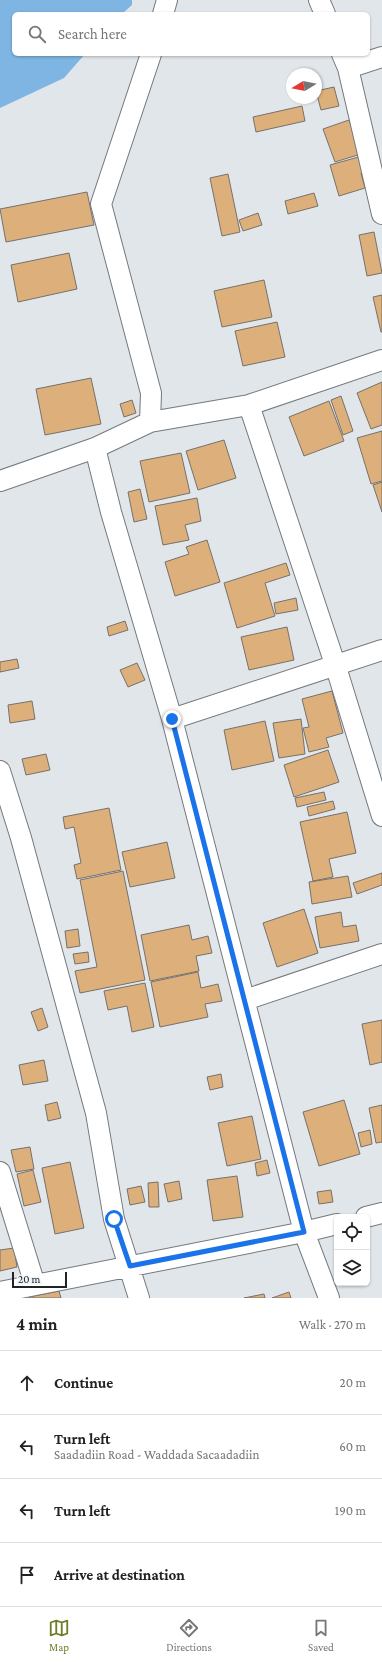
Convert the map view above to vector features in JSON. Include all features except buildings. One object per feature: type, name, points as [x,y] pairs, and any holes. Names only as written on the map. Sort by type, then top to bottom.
[{"type":"street","points":[[164,12],[167,0]]},
{"type":"street","points":[[319,0],[324,12]]},
{"type":"street","points":[[150,56],[102,204],[151,393],[150,422]]},
{"type":"street","points":[[382,57],[345,61],[382,214]]},
{"type":"street","points":[[0,481],[95,448],[150,422],[249,405],[382,360]]},
{"type":"street","points":[[249,405],[335,664],[382,816]]},
{"type":"street","points":[[95,448],[110,512],[172,719],[304,1232],[329,1298]]},
{"type":"street","points":[[172,719],[335,664],[382,650]]},
{"type":"street","points":[[0,771],[21,838],[96,1113],[114,1219],[139,1298]]},
{"type":"street","points":[[245,1000],[382,954]]},
{"type":"street","points":[[0,1172],[35,1285]]},
{"type":"street","points":[[370,1216],[382,1213]]},
{"type":"street","points":[[0,1292],[304,1232],[334,1225]]},
{"type":"water","points":[[0,0],[132,0],[132,5],[124,12],[12,12],[12,56],[83,56],[64,78],[0,108]]},
{"type":"route","points":[[114,1219],[130,1266],[304,1232],[172,719]]}]
